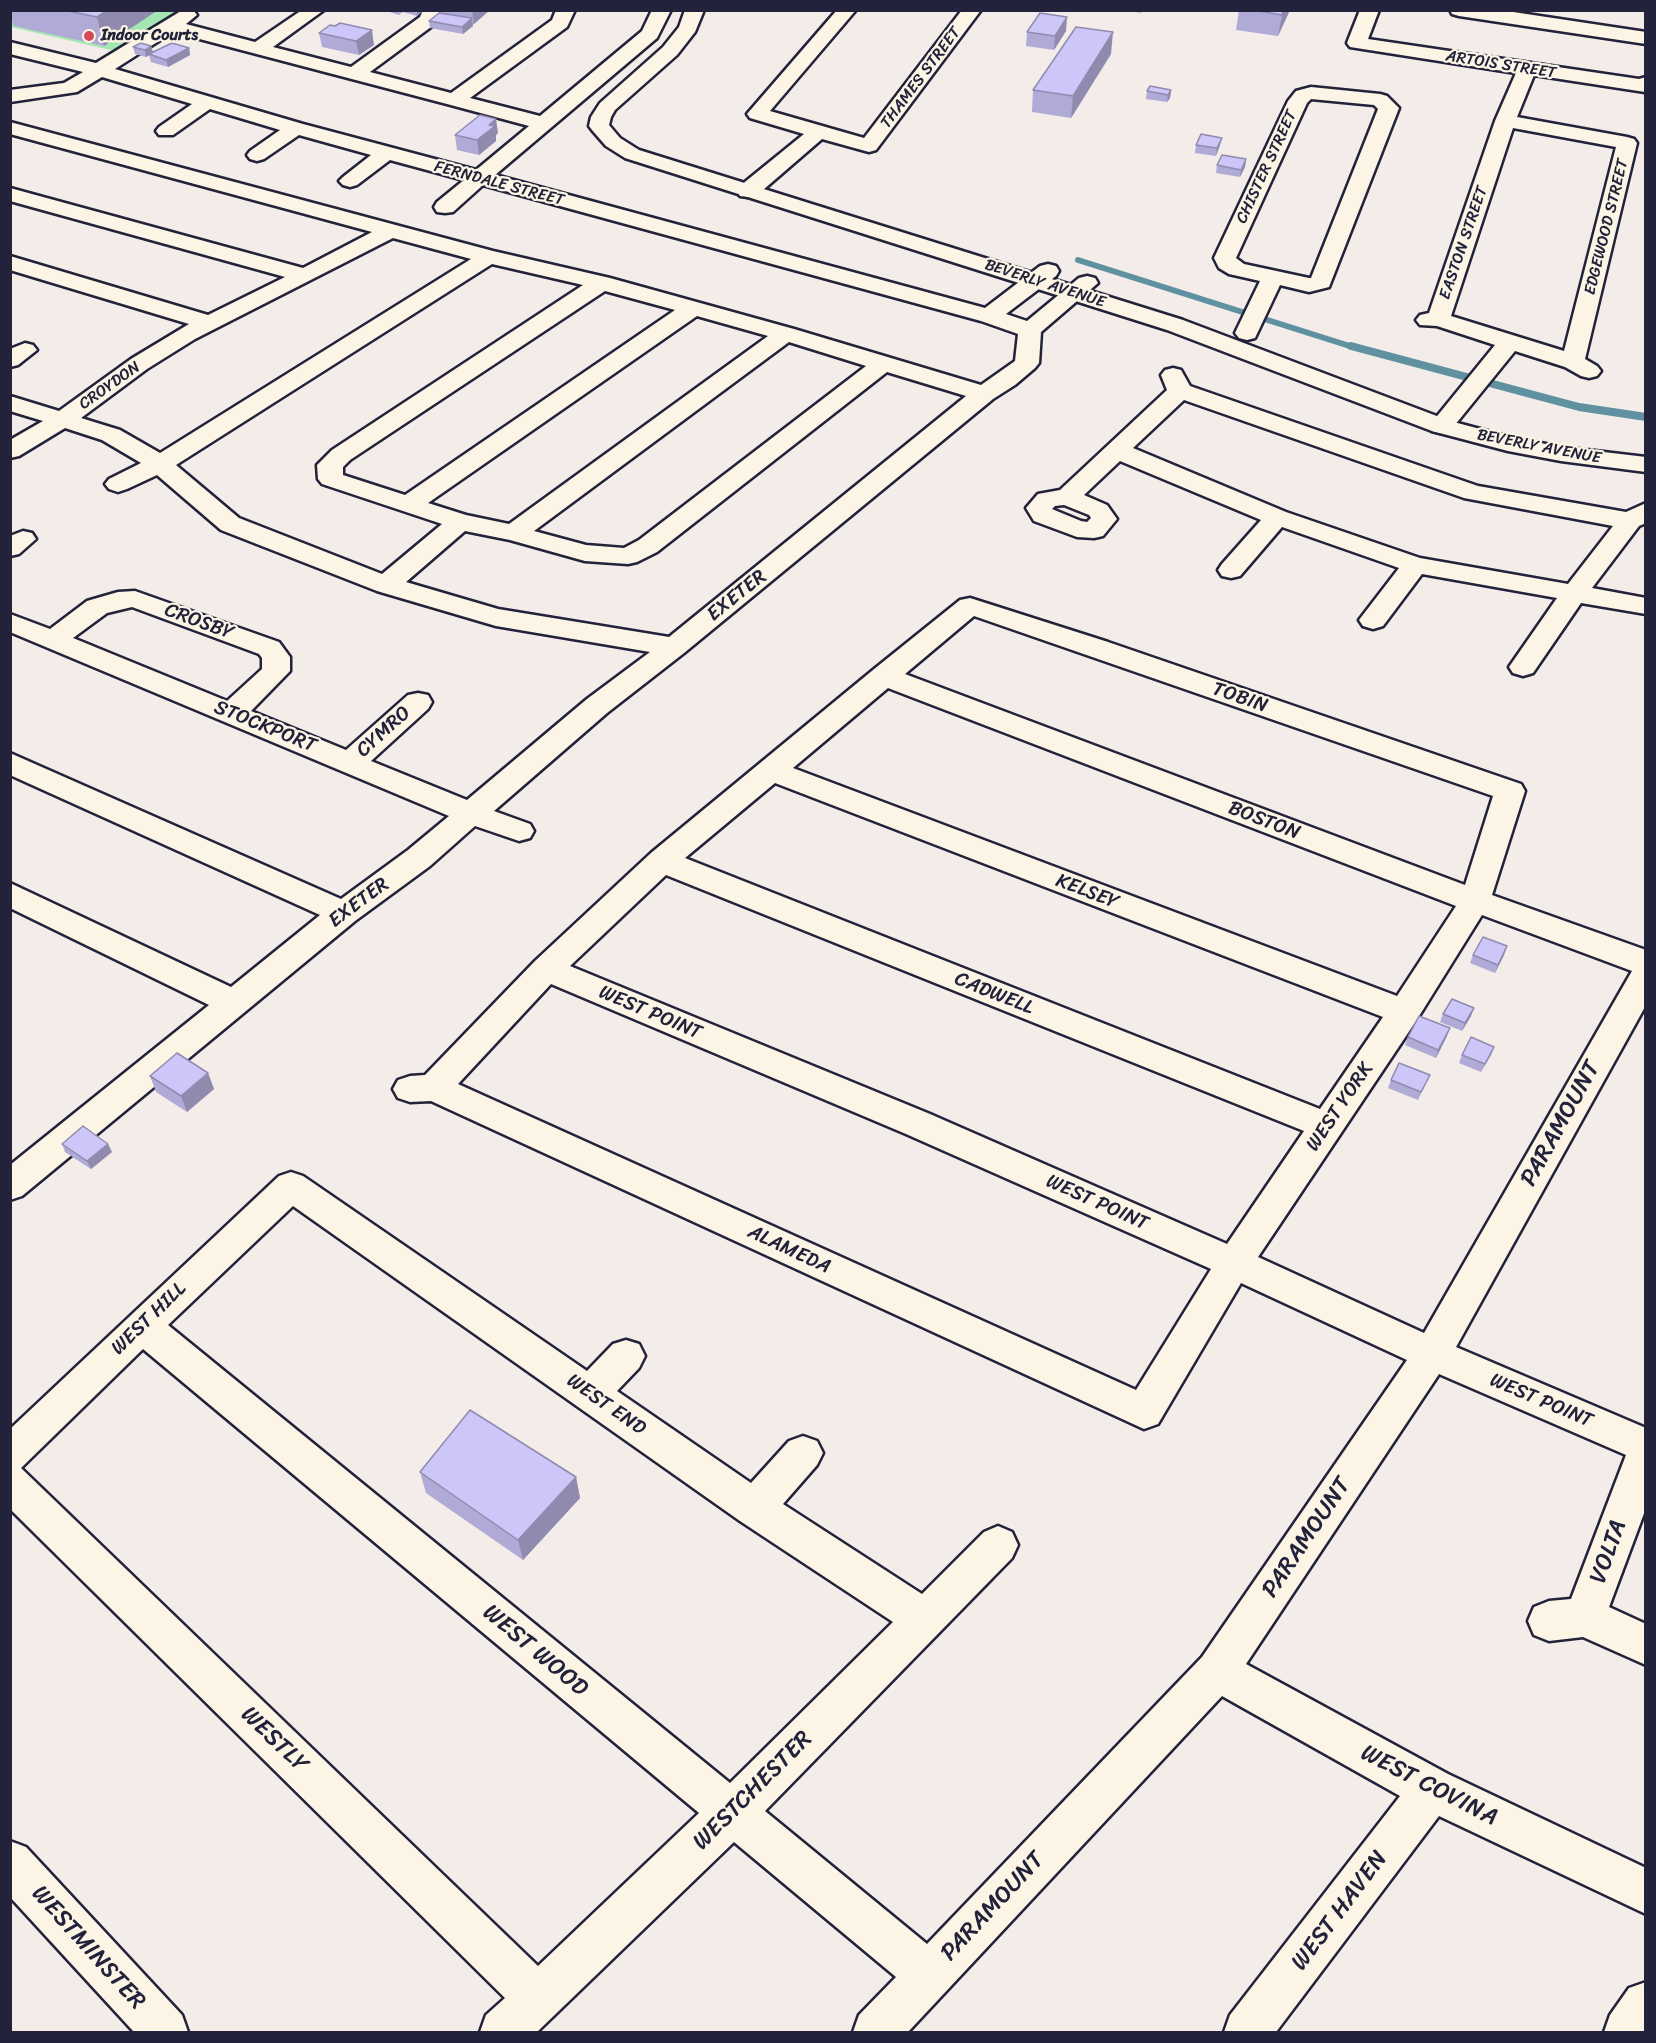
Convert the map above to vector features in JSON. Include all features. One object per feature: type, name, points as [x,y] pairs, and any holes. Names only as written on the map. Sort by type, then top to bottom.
[{"type":"street","points":[[10,96],[70,88],[194,10]]},
{"type":"street","points":[[259,48],[315,10]]},
{"type":"street","points":[[356,73],[428,20],[432,10]]},
{"type":"street","points":[[454,100],[561,23],[566,10]]},
{"type":"street","points":[[445,207],[481,179],[650,34],[662,10]]},
{"type":"street","name":"BEVERLY AVENUE","points":[[695,10],[688,28],[670,51],[607,107],[599,126],[613,142],[632,154],[754,185]]},
{"type":"street","name":"BEVERLY AVENUE","points":[[713,10],[712,24],[705,37],[625,108],[617,124],[639,142],[754,185],[1081,288],[1174,325],[1448,418],[1538,436],[1646,447]]},
{"type":"street","points":[[818,132],[757,114],[847,10]]},
{"type":"street","name":"THAMES STREET","points":[[818,132],[869,146],[972,10]]},
{"type":"street","name":"ARTOIS STREET","points":[[1370,10],[1357,43],[1645,85]]},
{"type":"street","points":[[1463,59],[1468,12],[1646,38]]},
{"type":"street","points":[[171,26],[546,124]]},
{"type":"street","name":"FERNDALE STREET","points":[[10,48],[99,70],[296,128],[989,316],[1030,330]]},
{"type":"street","name":"EASTON STREET","points":[[1527,69],[1505,121],[1433,320],[1510,342],[1581,367]]},
{"type":"street","name":"CHISTER STREET","points":[[1311,93],[1380,100],[1386,104],[1388,111],[1321,282],[1309,285],[1273,278],[1231,266],[1225,258],[1300,97],[1311,93]]},
{"type":"street","points":[[166,131],[207,102]]},
{"type":"street","name":"EDGEWOOD STREET","points":[[1505,121],[1627,143],[1581,367]]},
{"type":"street","points":[[10,128],[489,257],[602,283],[786,334],[984,394]]},
{"type":"street","points":[[256,155],[296,128]]},
{"type":"street","points":[[754,185],[818,132]]},
{"type":"street","points":[[350,181],[387,152]]},
{"type":"street","points":[[10,194],[305,276]]},
{"type":"street","name":"CROYDON","points":[[10,451],[62,420],[168,345],[390,231]]},
{"type":"street","points":[[118,484],[160,464],[489,257]]},
{"type":"street","points":[[10,263],[211,323]]},
{"type":"street","points":[[989,316],[1043,276]]},
{"type":"street","points":[[1254,320],[1273,278]]},
{"type":"street","points":[[602,283],[330,465],[331,479],[460,522],[514,533],[585,553],[628,556],[648,546],[883,364]]},
{"type":"street","points":[[1030,330],[1081,288]]},
{"type":"street","name":"BEVERLY AVENUE","points":[[1081,288],[1254,320],[1448,418],[1508,444],[1646,465]]},
{"type":"street","points":[[409,504],[692,309]]},
{"type":"street","name":"EXETER","points":[[10,1186],[233,1002],[344,913],[419,858],[597,706],[674,647],[984,394],[1007,380],[1027,363],[1030,330]]},
{"type":"street","points":[[514,533],[786,334]]},
{"type":"street","points":[[1448,418],[1510,342]]},
{"type":"street","points":[[1067,496],[1116,450],[1177,383],[1473,493],[1638,516]]},
{"type":"street","points":[[10,403],[111,435],[160,464],[230,524],[386,585],[496,617],[674,647]]},
{"type":"street","points":[[1116,450],[1277,517],[1415,565],[1573,595],[1646,606]]},
{"type":"street","points":[[1523,667],[1573,595],[1638,516]]},
{"type":"street","points":[[1231,570],[1277,517]]},
{"type":"street","points":[[386,585],[460,522]]},
{"type":"street","points":[[1373,620],[1415,565]]},
{"type":"street","name":"TOBIN","points":[[883,676],[970,598],[1378,735],[1523,788]]},
{"type":"street","name":"CROSBY","points":[[52,640],[97,607],[118,600],[135,599],[269,648],[276,657],[276,670],[231,714]]},
{"type":"street","name":"STOCKPORT","points":[[10,622],[472,814],[519,831]]},
{"type":"street","points":[[546,969],[662,861],[883,676]]},
{"type":"street","name":"BOSTON","points":[[883,676],[1475,901],[1646,963]]},
{"type":"street","name":"CYMRO","points":[[351,762],[418,702]]},
{"type":"street","points":[[10,763],[344,913]]},
{"type":"street","name":"KELSEY","points":[[771,771],[1404,1012]]},
{"type":"street","name":"WEST YORK","points":[[1144,1412],[1234,1263],[1404,1012],[1475,901],[1523,788]]},
{"type":"street","name":"CADWELL","points":[[662,861],[1327,1126]]},
{"type":"street","points":[[10,894],[233,1002]]},
{"type":"street","name":"ALAMEDA","points":[[546,969],[422,1089],[1144,1412]]},
{"type":"street","name":"WEST POINT","points":[[546,969],[918,1124],[1234,1263],[1432,1354],[1646,1446]]},
{"type":"street","name":"PARAMOUNT","points":[[876,2032],[1217,1671],[1432,1354],[1646,975]]},
{"type":"street","name":"WEST HILL","points":[[10,1455],[142,1326],[291,1186]]},
{"type":"street","name":"WEST END","points":[[291,1186],[754,1508],[925,1619]]},
{"type":"street","name":"WEST WOOD","points":[[142,1326],[929,1975]]},
{"type":"street","points":[[590,1394],[626,1356]]},
{"type":"street","points":[[754,1508],[803,1453]]},
{"type":"street","name":"VOLTA","points":[[1646,1453],[1567,1619],[1646,1645]]},
{"type":"street","name":"WESTLY","points":[[10,1482],[537,1997]]},
{"type":"street","name":"WESTCHESTER","points":[[503,2032],[732,1813],[998,1545]]},
{"type":"street","name":"WEST COVINA","points":[[1217,1671],[1432,1790],[1646,1892]]},
{"type":"street","name":"WEST HAVEN","points":[[1247,2032],[1432,1790]]},
{"type":"street","name":"WESTMINSTER","points":[[10,1863],[165,2032]]},
{"type":"street","points":[[1627,2032],[1646,2005]]},
{"type":"green space","name":"Indoor Courts","points":[[11,11],[181,11],[115,51],[11,27]]},
{"type":"building","points":[[63,10],[108,10],[97,17]]},
{"type":"building","points":[[1252,10],[1283,10],[1282,15]]},
{"type":"building","points":[[439,13],[472,18],[462,27],[429,21]]},
{"type":"building","points":[[1040,13],[1067,17],[1055,36],[1027,32]]},
{"type":"building","points":[[340,23],[372,30],[356,41],[319,33],[330,25],[335,26]]},
{"type":"building","points":[[1076,27],[1113,32],[1073,96],[1033,90]]},
{"type":"building","points":[[141,43],[151,46],[145,50],[133,47]]},
{"type":"building","points":[[172,43],[189,48],[166,60],[149,54]]},
{"type":"building","points":[[1150,86],[1171,90],[1168,95],[1147,91]]},
{"type":"building","points":[[480,115],[496,119],[489,125],[495,126],[477,140],[455,135]]},
{"type":"building","points":[[1201,134],[1222,138],[1217,148],[1196,145]]},
{"type":"building","points":[[1222,155],[1246,159],[1241,170],[1217,165]]},
{"type":"building","points":[[1483,937],[1507,946],[1498,965],[1473,955]]},
{"type":"building","points":[[1452,999],[1474,1008],[1465,1023],[1443,1014]]},
{"type":"building","points":[[1419,1016],[1450,1028],[1438,1050],[1408,1037]]},
{"type":"building","points":[[1471,1037],[1494,1047],[1485,1064],[1462,1055]]},
{"type":"building","points":[[177,1053],[208,1073],[181,1096],[150,1076]]},
{"type":"building","points":[[1399,1063],[1430,1075],[1421,1092],[1391,1080]]},
{"type":"building","points":[[83,1126],[108,1144],[87,1161],[62,1144]]},
{"type":"building","points":[[470,1410],[576,1477],[518,1540],[420,1472]]},
{"type":"waterway","points":[[1078,260],[1356,348]]},
{"type":"waterway","points":[[1351,346],[1579,407],[1646,417]]},
{"type":"place","name":"Indoor Courts","points":[[89,36]]}]
